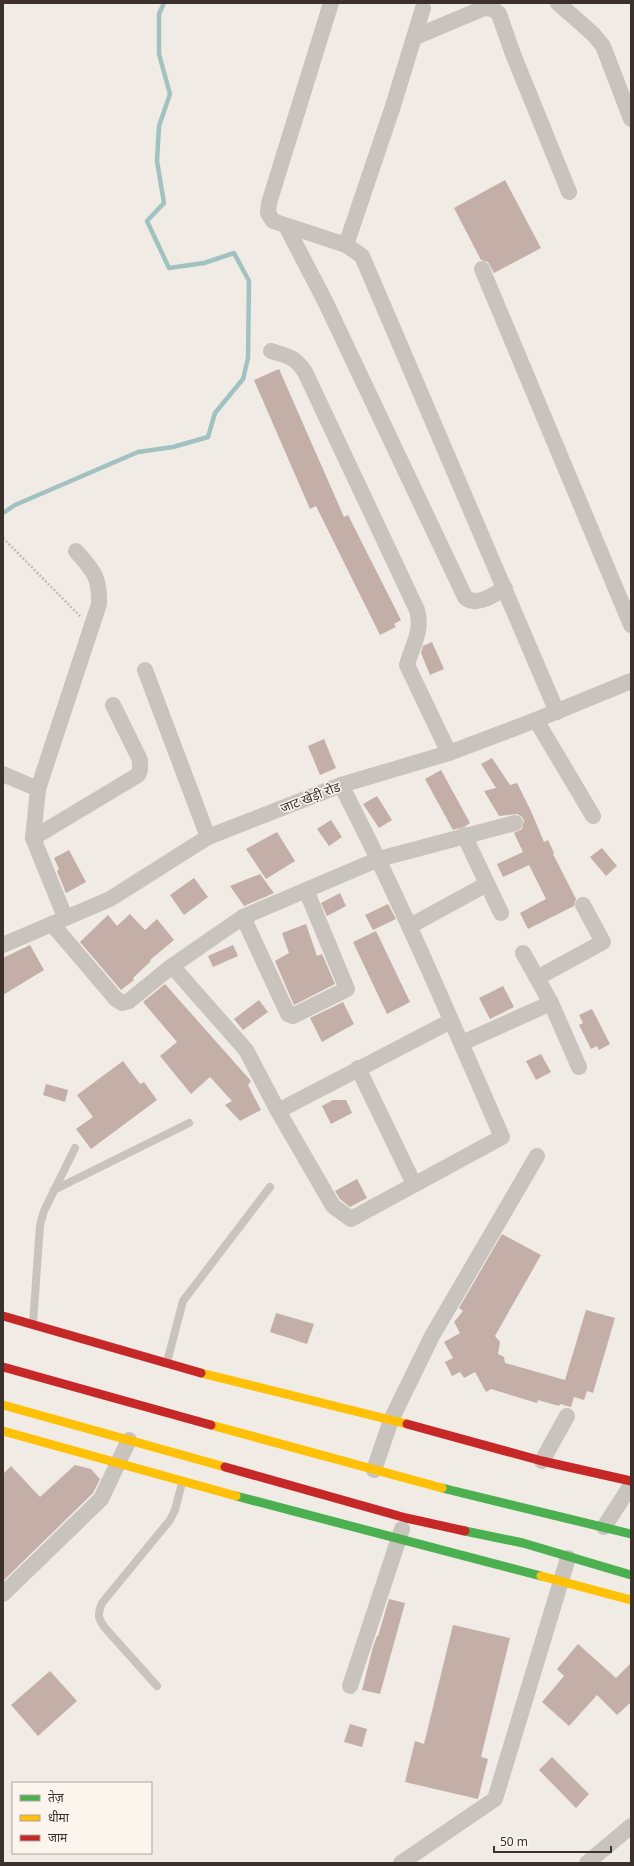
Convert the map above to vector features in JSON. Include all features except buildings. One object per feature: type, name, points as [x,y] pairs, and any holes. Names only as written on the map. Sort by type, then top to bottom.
[{"type":"main road","points":[[3,1316],[167,1363],[391,1420],[542,1461],[631,1481]]},
{"type":"main road","points":[[3,1367],[374,1470],[509,1505],[631,1534]]},
{"type":"main road","points":[[3,1405],[406,1518],[523,1543],[568,1558],[631,1575]]},
{"type":"main road","points":[[5,1434],[399,1540],[631,1600]]},
{"type":"street","points":[[331,3],[269,203],[268,213],[273,221],[346,246],[362,256],[557,712]]},
{"type":"street","points":[[558,3],[593,34],[602,46],[631,119]]},
{"type":"street","points":[[346,246],[424,8]]},
{"type":"street","points":[[415,37],[484,8],[493,9],[500,14],[513,54],[569,192]]},
{"type":"street","points":[[286,226],[325,301],[466,597],[469,601],[475,602],[490,597],[505,588]]},
{"type":"street","points":[[482,269],[631,625]]},
{"type":"street","points":[[271,351],[291,357],[298,362],[305,372],[417,610],[420,619],[419,630],[407,665],[449,753]]},
{"type":"street","points":[[76,551],[92,569],[99,589],[99,604],[90,626],[38,789],[33,838],[59,920],[116,999],[122,1003],[129,1001],[172,966],[242,917],[379,859],[464,835],[515,823]]},
{"type":"street","points":[[145,670],[208,836]]},
{"type":"street","name":"जाट खेड़ी रोड","points":[[3,945],[110,899],[208,836],[341,785],[449,753],[557,712],[631,681]]},
{"type":"street","points":[[33,838],[138,775],[140,770],[140,760],[112,705]]},
{"type":"street","points":[[536,720],[593,816]]},
{"type":"street","points":[[3,774],[38,789]]},
{"type":"street","points":[[172,966],[246,1050],[278,1111],[333,1206],[351,1219],[502,1137],[410,926],[379,859],[341,785]]},
{"type":"street","points":[[464,835],[501,914]]},
{"type":"street","points":[[410,926],[487,884]]},
{"type":"street","points":[[242,917],[288,1014],[293,1016],[347,989],[306,890]]},
{"type":"street","points":[[537,978],[603,942],[583,905]]},
{"type":"street","points":[[523,953],[551,1003],[579,1067]]},
{"type":"street","points":[[462,1043],[551,1003]]},
{"type":"street","points":[[278,1111],[358,1068],[451,1021]]},
{"type":"street","points":[[358,1068],[414,1184]]},
{"type":"street","points":[[374,1470],[391,1420],[432,1336],[537,1156]]},
{"type":"street","points":[[5,1434],[25,1411]]},
{"type":"street","points":[[542,1461],[567,1416]]},
{"type":"street","points":[[3,1594],[101,1499],[119,1465],[129,1440]]},
{"type":"street","points":[[604,1527],[631,1485]]},
{"type":"street","points":[[350,1686],[406,1518]]},
{"type":"street","points":[[401,1863],[495,1799],[568,1558]]},
{"type":"street","points":[[587,1863],[631,1826]]},
{"type":"lane","points":[[54,1190],[189,1123]]},
{"type":"lane","points":[[33,1325],[40,1225],[44,1211],[75,1148]]},
{"type":"lane","points":[[167,1363],[183,1301],[270,1186]]},
{"type":"lane","points":[[156,1686],[106,1629],[99,1620],[98,1613],[102,1603],[170,1520],[175,1510],[182,1482]]},
{"type":"path","points":[[3,538],[90,626]]},
{"type":"waterway","points":[[3,513],[15,505],[138,452],[173,447],[208,437],[215,413],[243,379],[248,358],[249,281],[234,253],[204,263],[169,268],[147,221],[164,203],[157,161],[159,126],[170,94],[159,54],[159,14],[164,3]]},
{"type":"traffic: fast","points":[[442,1488],[631,1534]]},
{"type":"traffic: fast","points":[[236,1496],[541,1576]]},
{"type":"traffic: fast","points":[[465,1531],[523,1543],[631,1575]]},
{"type":"traffic: slow","points":[[201,1373],[407,1424]]},
{"type":"traffic: slow","points":[[3,1405],[225,1467]]},
{"type":"traffic: slow","points":[[211,1425],[442,1488]]},
{"type":"traffic: slow","points":[[3,1431],[236,1496]]},
{"type":"traffic: slow","points":[[541,1576],[631,1600]]},
{"type":"traffic: jam","points":[[3,1316],[201,1373]]},
{"type":"traffic: jam","points":[[3,1367],[211,1425]]},
{"type":"traffic: jam","points":[[407,1424],[542,1461],[631,1481]]},
{"type":"traffic: jam","points":[[225,1467],[406,1518],[465,1531]]}]
